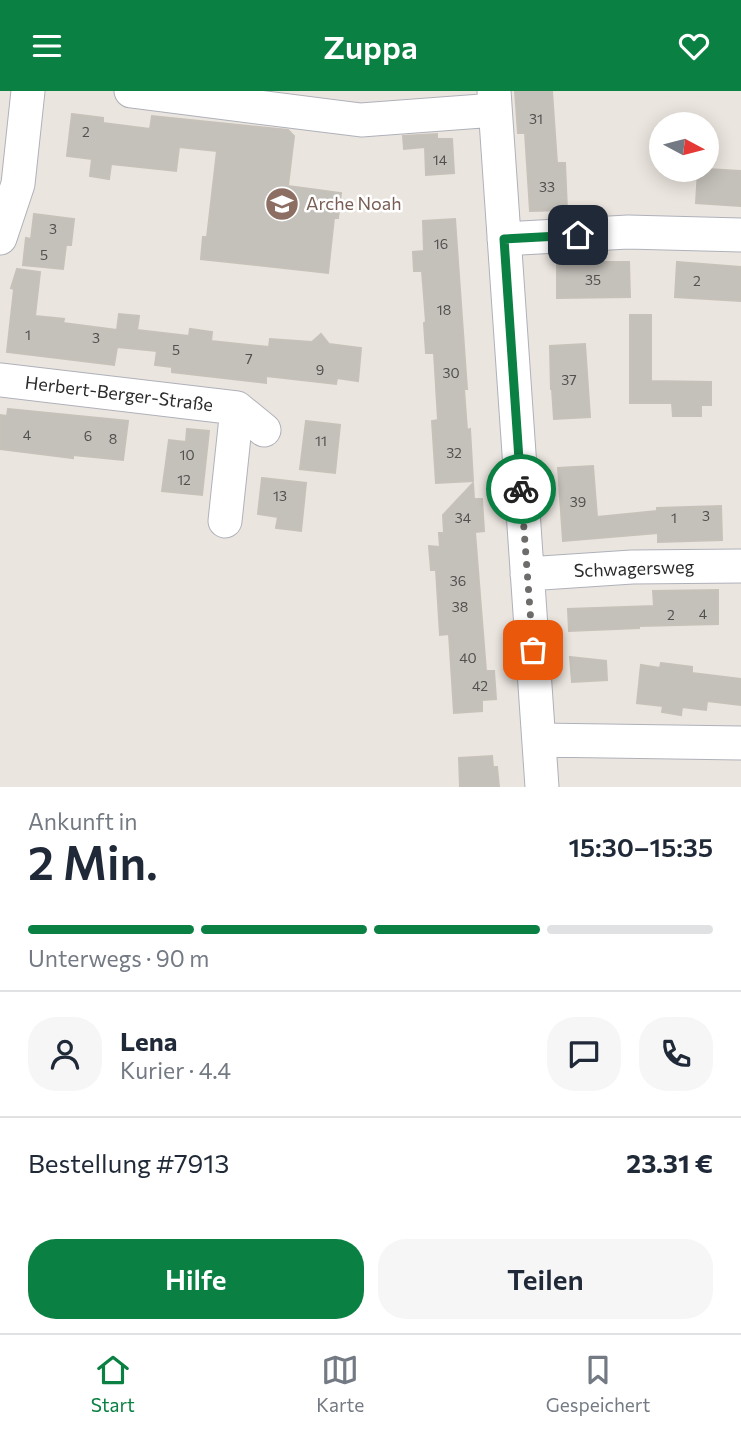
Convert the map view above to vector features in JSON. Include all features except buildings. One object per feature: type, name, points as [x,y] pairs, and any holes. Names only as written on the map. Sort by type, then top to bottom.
[{"type":"street","points":[[0,238],[18,184],[28,91]]},
{"type":"street","points":[[131,91],[361,120],[494,101],[542,787]]},
{"type":"street","points":[[504,239],[628,232],[741,235]]},
{"type":"street","name":"Herbert-Berger-Straße","points":[[0,380],[237,408],[264,430]]},
{"type":"street","name":"Herbert-Berger-Straße","points":[[225,521],[237,408]]},
{"type":"street","name":"Schwagersweg","points":[[527,574],[632,567],[741,566]]},
{"type":"street","points":[[539,740],[741,743]]},
{"type":"way so far","points":[[521,489],[533,650]]},
{"type":"place","name":"Arche Noah","points":[[282,204]]},
{"type":"route","points":[[521,489],[504,239],[578,235]]}]
